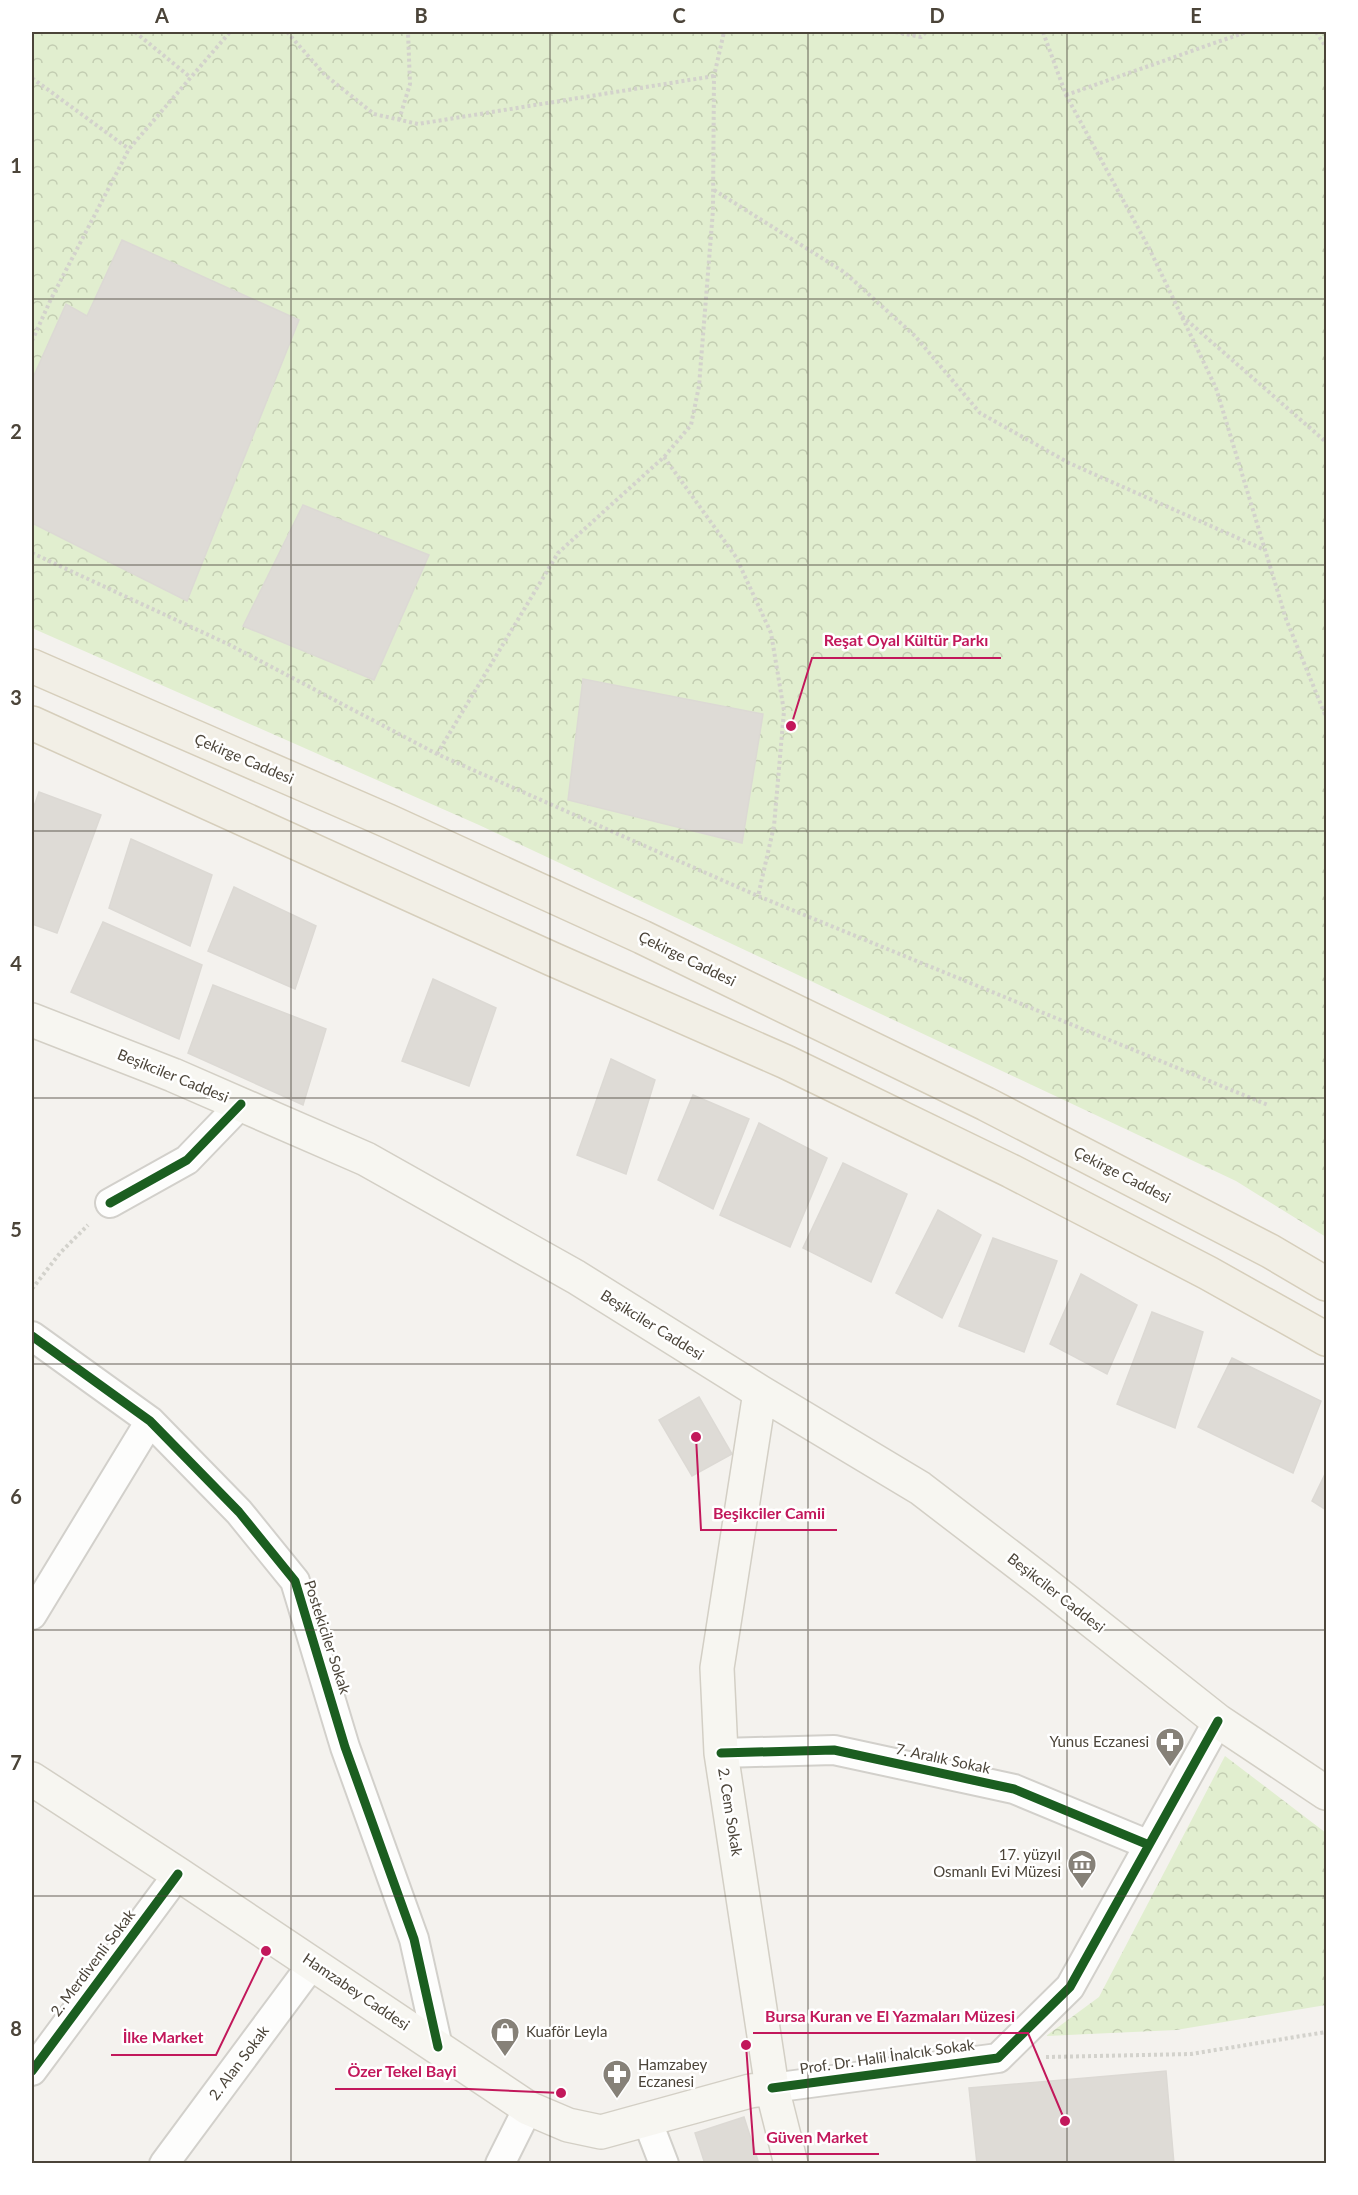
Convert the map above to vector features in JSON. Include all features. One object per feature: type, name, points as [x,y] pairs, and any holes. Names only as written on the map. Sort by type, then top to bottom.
[{"type":"main road","name":"Çekirge Caddesi","points":[[32,666],[388,821],[642,937],[986,1104],[1270,1251],[1326,1284]]},
{"type":"main road","points":[[32,723],[552,959],[786,1062],[1011,1171],[1208,1272],[1326,1340]]},
{"type":"main road","name":"Beşikciler Caddesi","points":[[32,1020],[172,1075],[366,1159],[576,1277],[760,1392],[920,1488],[1218,1721],[1326,1793]]},
{"type":"main road","name":"2. Cem Sokak","points":[[760,1392],[717,1668],[721,1753],[772,2088],[791,2163]]},
{"type":"main road","name":"Hamzabey Caddesi","points":[[33,1783],[178,1874],[528,2108],[568,2125],[601,2132],[750,2091],[772,2088]]},
{"type":"street","points":[[110,1203],[187,1160],[241,1104]]},
{"type":"street","name":"Postekiciler Sokak","points":[[32,1336],[150,1421],[239,1512],[295,1581],[345,1747],[414,1939],[438,2047]]},
{"type":"street","points":[[32,1615],[150,1421]]},
{"type":"street","name":"Prof. Dr. Halil İnalcık Sokak","points":[[772,2088],[998,2058],[1070,1987],[1218,1721]]},
{"type":"street","name":"7. Aralık Sokak","points":[[721,1753],[834,1750],[1014,1789],[1149,1845]]},
{"type":"street","name":"2. Merdivenli Sokak","points":[[32,2070],[178,1874]]},
{"type":"street","name":"2. Alan Sokak","points":[[164,2163],[313,1963]]},
{"type":"street","points":[[500,2163],[528,2108]]},
{"type":"street","points":[[647,2120],[664,2163]]},
{"type":"path","points":[[135,32],[190,77]]},
{"type":"path","points":[[32,341],[51,299],[129,149],[230,32]]},
{"type":"path","points":[[287,32],[325,75],[374,114],[418,124],[714,76]]},
{"type":"path","points":[[399,120],[410,84],[408,32]]},
{"type":"path","points":[[437,754],[558,554],[664,457],[691,425],[699,386],[709,265],[713,189],[714,76],[724,32]]},
{"type":"path","points":[[895,32],[921,37],[926,32]]},
{"type":"path","points":[[1043,32],[1066,95],[1149,248],[1216,388],[1286,619],[1326,717]]},
{"type":"path","points":[[1066,95],[1246,32]]},
{"type":"path","points":[[1316,32],[1326,47]]},
{"type":"path","points":[[32,78],[129,149]]},
{"type":"path","points":[[713,189],[844,272],[915,336],[980,412],[1069,463],[1265,550]]},
{"type":"path","points":[[1180,314],[1326,442]]},
{"type":"path","points":[[664,457],[736,557],[771,633],[784,711],[774,826],[758,896]]},
{"type":"path","points":[[32,553],[230,645],[437,754],[758,896],[1268,1105]]},
{"type":"path","points":[[32,1289],[60,1253],[110,1203]]},
{"type":"path","points":[[998,2058],[1191,2054],[1326,2032]]},
{"type":"green space","points":[[32,32],[1326,32],[1326,1237],[1236,1181],[479,825],[32,628]]},
{"type":"green space","points":[[1225,1756],[1326,1833],[1326,2005],[1176,2030],[1046,2036],[1099,1997]]},
{"type":"building","points":[[122,240],[299,320],[187,601],[32,523],[32,380],[66,304],[87,316]]},
{"type":"building","points":[[303,505],[429,555],[374,680],[243,626]]},
{"type":"building","points":[[583,679],[763,714],[742,843],[568,800]]},
{"type":"building","points":[[39,792],[101,815],[57,933],[32,924],[32,812]]},
{"type":"building","points":[[131,839],[212,875],[190,946],[109,908]]},
{"type":"building","points":[[234,887],[316,926],[295,989],[208,951]]},
{"type":"building","points":[[103,922],[202,965],[179,1039],[71,992]]},
{"type":"building","points":[[433,979],[496,1008],[469,1086],[402,1061]]},
{"type":"building","points":[[213,985],[326,1029],[303,1105],[188,1053]]},
{"type":"building","points":[[611,1059],[655,1080],[626,1174],[577,1155]]},
{"type":"building","points":[[693,1095],[749,1119],[713,1209],[658,1180]]},
{"type":"building","points":[[759,1123],[827,1158],[790,1247],[720,1215]]},
{"type":"building","points":[[843,1163],[907,1194],[871,1282],[803,1248]]},
{"type":"building","points":[[938,1210],[981,1235],[942,1318],[896,1293]]},
{"type":"building","points":[[993,1238],[1057,1261],[1024,1352],[959,1326]]},
{"type":"building","points":[[1081,1274],[1137,1305],[1107,1374],[1050,1344]]},
{"type":"building","points":[[1152,1312],[1203,1332],[1175,1428],[1117,1404]]},
{"type":"building","points":[[1232,1358],[1321,1401],[1293,1473],[1198,1427]]},
{"type":"building","points":[[699,1397],[732,1454],[692,1476],[659,1420]]},
{"type":"building","points":[[1326,1472],[1326,1510],[1312,1501]]},
{"type":"building","points":[[1166,2071],[1174,2164],[977,2164],[969,2088]]},
{"type":"building","points":[[744,2117],[759,2164],[705,2164],[695,2133]]},
{"type":"cycle path","points":[[110,1203],[187,1160],[241,1104]]},
{"type":"cycle path","points":[[32,1336],[150,1421],[239,1512],[295,1581],[345,1747],[414,1939],[438,2047]]},
{"type":"cycle path","points":[[772,2088],[998,2058],[1070,1987],[1218,1721]]},
{"type":"cycle path","points":[[721,1753],[834,1750],[1014,1789],[1149,1845]]},
{"type":"cycle path","points":[[32,2071],[178,1874]]},
{"type":"place","name":"Reşat Oyal Kültür Parkı","points":[[791,726]]},
{"type":"place","name":"Beşikciler Camii","points":[[696,1437]]},
{"type":"place","name":"Yunus Eczanesi","points":[[1170,1768]]},
{"type":"place","name":"17. yüzyıl Osmanlı Evi Müzesi","points":[[1082,1890]]},
{"type":"place","name":"İlke Market","points":[[266,1951]]},
{"type":"place","name":"Güven Market","points":[[746,2045]]},
{"type":"place","name":"Kuaför Leyla","points":[[505,2058]]},
{"type":"place","name":"Özer Tekel Bayi","points":[[561,2093]]},
{"type":"place","name":"Hamzabey Eczanesi","points":[[617,2100]]},
{"type":"place","name":"Bursa Kuran ve El Yazmaları Müzesi","points":[[1065,2121]]}]
